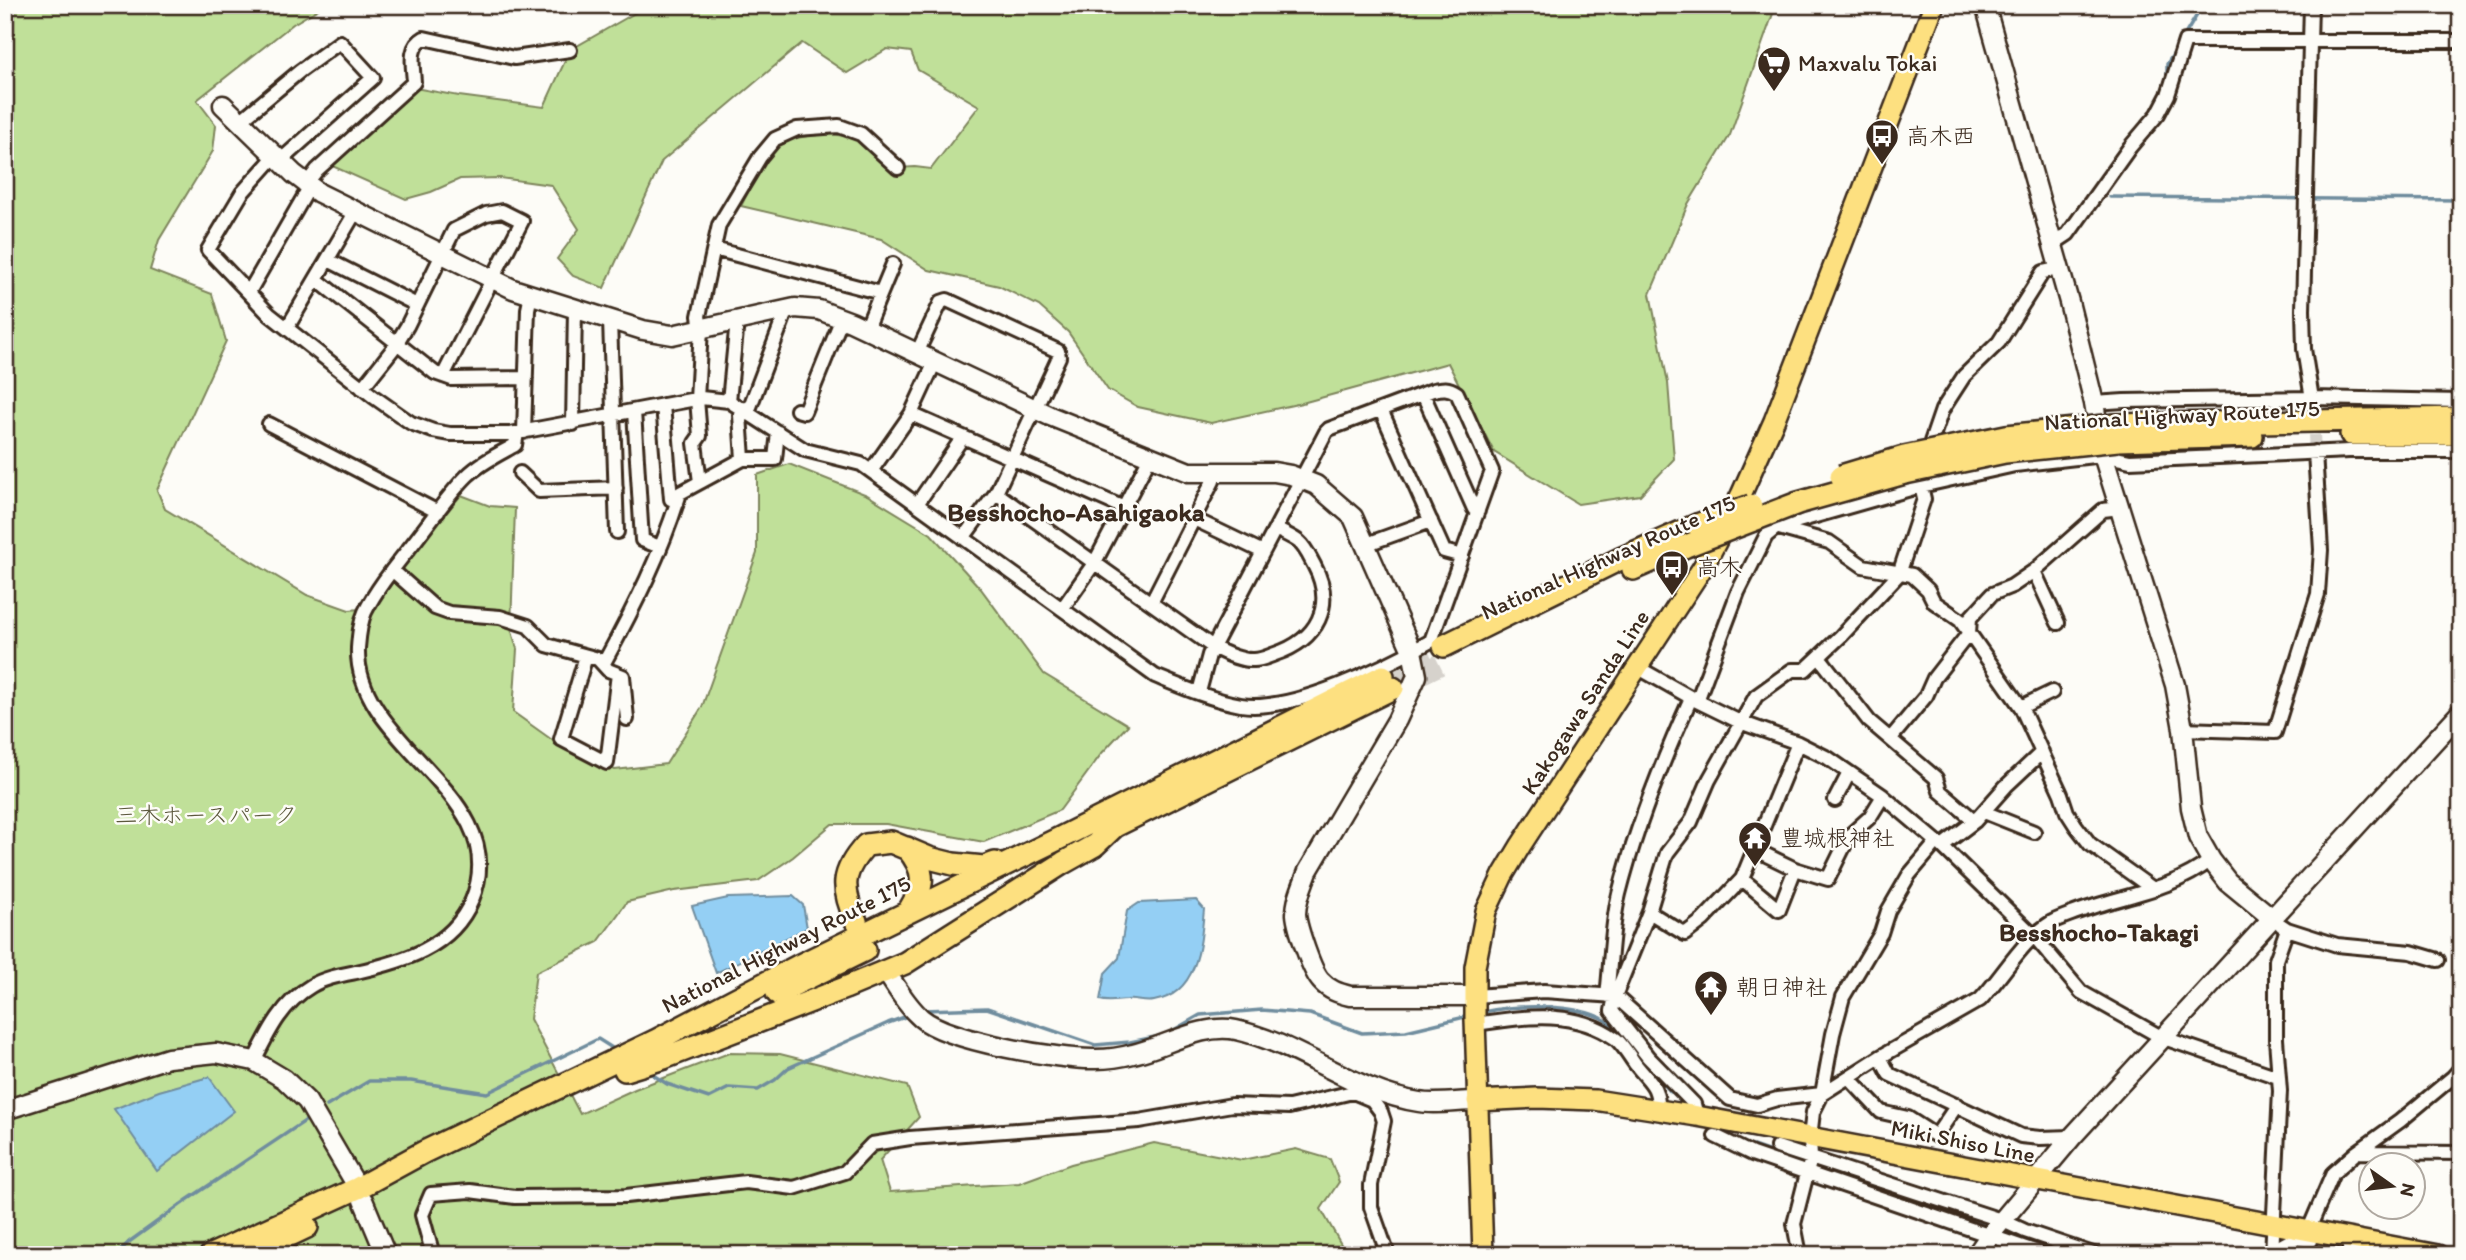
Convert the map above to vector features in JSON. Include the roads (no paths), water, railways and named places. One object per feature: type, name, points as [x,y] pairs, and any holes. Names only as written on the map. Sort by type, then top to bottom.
[{"type":"highway","name":"National Highway Route 175","points":[[2461,418],[2112,440],[2005,452],[1905,473],[1798,503],[1686,546],[1443,654],[1620,559],[1697,525],[1793,491],[1904,457],[2006,436],[2112,440],[2330,434],[2461,434]]},
{"type":"highway","name":"National Highway Route 175","points":[[211,1255],[360,1194],[431,1164],[625,1070],[1116,825],[1388,682],[908,912],[654,1041],[424,1152],[360,1194],[248,1255]]},
{"type":"highway","points":[[625,1070],[664,1058],[881,964],[905,963],[1096,845],[1116,825]]},
{"type":"highway","points":[[856,921],[844,880],[853,859],[866,845],[891,842],[929,858],[984,867],[1056,840]]},
{"type":"highway","points":[[908,848],[917,860],[922,878],[921,890],[908,912]]},
{"type":"main road","name":"Kakogawa Sanda Line","points":[[1483,1255],[1475,967],[1486,911],[1503,875],[1703,567],[1752,470],[1779,408],[1934,5]]},
{"type":"main road","name":"Miki Shiso Line","points":[[1477,1101],[1537,1098],[1595,1100],[1697,1116],[1811,1148],[2036,1180],[2438,1255]]},
{"type":"street","points":[[1985,5],[2069,302],[2094,403],[2112,440],[2130,461],[2315,452],[2461,452]]},
{"type":"street","points":[[2311,5],[2304,349],[2312,399]]},
{"type":"street","points":[[249,292],[317,170],[414,82],[413,49],[416,43],[424,38],[514,58],[570,50]]},
{"type":"street","points":[[2053,244],[2068,234],[2130,147],[2158,114],[2168,95],[2185,41],[2461,41]]},
{"type":"street","points":[[240,121],[340,42],[373,78],[277,159],[242,193],[208,250],[287,328],[411,424],[450,434],[521,433],[697,399],[729,401],[804,450],[861,464],[1155,676],[1199,692],[1240,705],[1267,706],[1308,695],[1431,641],[1492,471],[1457,393],[1443,388],[1329,429],[1213,648],[1199,692]]},
{"type":"street","points":[[223,105],[277,159],[308,185],[443,254],[531,295],[643,330],[672,335],[795,308],[819,310],[842,318],[1035,409],[1189,472],[1274,472],[1316,485],[1353,517],[1412,651],[1417,676],[1397,720],[1308,871],[1298,897],[1296,915],[1318,979],[1332,992],[1350,996],[1475,1012],[1574,1019],[1593,1026],[1618,1041],[1658,1090],[1659,1111]]},
{"type":"street","points":[[700,482],[695,443],[700,436],[697,399],[701,328],[699,316],[719,225],[760,157],[775,139],[797,129],[839,126],[861,134],[898,168]]},
{"type":"street","points":[[287,328],[356,211]]},
{"type":"street","points":[[362,387],[397,343],[454,230],[486,214],[502,211],[522,221],[443,376]]},
{"type":"street","points":[[714,249],[881,293]]},
{"type":"street","points":[[328,260],[417,305]]},
{"type":"street","points":[[866,329],[893,264]]},
{"type":"street","points":[[1611,996],[1649,912],[1668,853],[1691,822],[1709,780],[1756,696],[1791,670],[1805,670],[1820,658],[1899,573],[1924,499],[1921,486],[1926,476],[1931,442],[1942,410],[1964,376],[1999,342],[2043,272],[2059,269]]},
{"type":"street","points":[[316,279],[435,373],[452,379],[526,378]]},
{"type":"street","points":[[254,1061],[273,1024],[292,1000],[311,985],[421,954],[460,920],[472,899],[478,876],[477,850],[470,825],[458,805],[383,719],[368,697],[360,676],[359,631],[365,613],[393,570],[467,476],[515,445],[521,433],[531,295]]},
{"type":"street","points":[[916,353],[941,302],[947,300],[1058,351],[1059,357],[996,493],[963,538]]},
{"type":"street","points":[[573,424],[575,309]]},
{"type":"street","points":[[743,459],[745,410],[784,317],[782,311]]},
{"type":"street","points":[[797,410],[804,412],[842,318]]},
{"type":"street","points":[[610,320],[617,532]]},
{"type":"street","points":[[729,401],[737,321]]},
{"type":"street","points":[[871,471],[911,414],[935,362]]},
{"type":"street","points":[[1423,394],[1474,509],[1478,511]]},
{"type":"street","points":[[2094,403],[2312,399],[2461,401]]},
{"type":"street","points":[[663,405],[671,499],[677,501]]},
{"type":"street","points":[[1381,410],[1444,551],[1462,556]]},
{"type":"street","points":[[634,411],[642,540],[660,547]]},
{"type":"street","points":[[911,414],[1124,508]]},
{"type":"street","points":[[268,424],[438,512]]},
{"type":"street","points":[[602,662],[612,649],[660,547],[680,493],[743,459],[775,458],[778,432]]},
{"type":"street","points":[[917,504],[962,438]]},
{"type":"street","points":[[1697,1116],[1694,1104],[1648,1057],[1612,1012],[1619,897],[1653,783],[1694,699],[1738,592],[1766,536],[1777,527],[1921,486],[2112,440]]},
{"type":"street","points":[[2112,440],[2120,508],[2175,685],[2183,729],[2191,808],[2198,837],[2211,860],[2228,882],[2287,929],[2337,945],[2411,953],[2438,960]]},
{"type":"street","points":[[2183,729],[2275,732],[2318,594],[2321,550],[2315,452]]},
{"type":"street","points":[[1062,609],[1095,562],[1150,457]]},
{"type":"street","points":[[520,473],[539,491],[616,488]]},
{"type":"street","points":[[1151,603],[1213,481],[1214,473]]},
{"type":"street","points":[[996,493],[1213,648],[1225,654],[1255,660],[1303,641],[1311,632],[1324,600],[1316,569],[1303,546],[1276,529]]},
{"type":"street","points":[[1891,738],[1926,696],[1934,678],[1969,633],[1970,618],[1992,594],[2012,586],[2034,571],[2103,510],[2120,508]]},
{"type":"street","points":[[1749,517],[1829,542],[1863,566],[1912,575],[1928,590],[1934,602],[1960,620],[2021,707],[2067,812],[2090,844],[2153,889]]},
{"type":"street","points":[[1194,519],[1263,552]]},
{"type":"street","points":[[1367,544],[1431,521]]},
{"type":"street","points":[[393,570],[435,608],[449,613],[499,617],[528,626],[547,645],[602,662],[608,670],[624,676],[627,719]]},
{"type":"street","points":[[2034,571],[2058,624]]},
{"type":"street","points":[[586,656],[561,739],[607,763],[618,674]]},
{"type":"street","points":[[1820,658],[1869,722],[1936,778],[1940,792],[1980,817],[2034,832]]},
{"type":"street","points":[[1637,667],[1740,722],[1798,743],[1883,796],[1939,844],[2034,936],[2081,992],[2164,1038],[2278,1077]]},
{"type":"street","points":[[2021,707],[2052,692]]},
{"type":"street","points":[[1976,1255],[2072,1137],[2461,712]]},
{"type":"street","points":[[1649,912],[1685,934],[1703,920],[1742,879],[1798,743]]},
{"type":"street","points":[[1800,1255],[1794,1224],[1808,1173],[1813,1112],[1822,1094],[1843,997],[1881,933],[1888,911],[1909,875],[1939,844],[1980,817],[2006,786],[2042,752]]},
{"type":"street","points":[[1835,800],[1849,773]]},
{"type":"street","points":[[1754,849],[1795,869],[1828,879],[1849,836],[1870,817],[1883,796]]},
{"type":"street","points":[[1475,1012],[1545,991],[1611,996],[1730,1099],[1757,1105],[1777,1099],[1822,1094],[1880,1057],[1980,1000],[2015,956],[2034,936],[2053,922],[2192,875],[2211,860]]},
{"type":"street","points":[[1742,879],[1779,910],[1795,869]]},
{"type":"street","points":[[2272,1252],[2280,1091],[2276,960],[2287,929]]},
{"type":"street","points":[[881,964],[909,1006],[923,1020],[956,1037],[1047,1055],[1095,1059],[1132,1055],[1206,1031],[1232,1029],[1264,1038],[1381,1092],[1420,1102],[1477,1101]]},
{"type":"street","points":[[5,1110],[168,1058],[216,1053],[254,1061],[284,1079],[307,1101],[360,1194],[386,1255]]},
{"type":"street","points":[[1880,1057],[1889,1074],[2021,1136],[2072,1137]]},
{"type":"street","points":[[2309,1229],[2333,1173],[2400,1121],[2461,1068]]},
{"type":"street","points":[[1337,1095],[1336,1088],[1343,1076]]},
{"type":"street","points":[[1849,1078],[1881,1112],[1908,1118],[1936,1136],[1957,1105]]},
{"type":"street","points":[[433,1255],[422,1215],[432,1194],[470,1191],[515,1197],[626,1196],[746,1182],[794,1188],[845,1172],[872,1144],[909,1138],[1139,1121],[1232,1104],[1289,1107],[1337,1095],[1357,1094],[1371,1100],[1381,1112],[1384,1121],[1371,1185],[1371,1207],[1388,1255]]},
{"type":"street","points":[[1715,1136],[1752,1154],[1808,1173],[1996,1228],[2025,1231],[2096,1255]]},
{"type":"street","points":[[1777,1147],[1811,1148],[1996,1228],[2046,1255]]},
{"type":"street","points":[[2357,1152],[2461,1153]]},
{"type":"street","points":[[2272,1252],[2295,1237],[2384,1255]]},
{"type":"water","points":[[793,896],[803,905],[807,928],[716,973],[692,906],[728,898]]},
{"type":"water","points":[[1196,900],[1204,909],[1201,937],[1194,966],[1180,989],[1169,996],[1151,1001],[1100,1000],[1105,973],[1119,958],[1127,911],[1139,903]]},
{"type":"water","points":[[209,1077],[234,1111],[157,1171],[114,1109],[159,1091]]},
{"type":"waterway","points":[[2183,38],[2203,5]]},
{"type":"waterway","points":[[2167,79],[2167,64],[2179,45]]},
{"type":"waterway","points":[[2110,197],[2461,200]]},
{"type":"waterway","points":[[1483,1012],[1528,1007],[1562,1008],[1593,1014],[1607,1021],[1620,1036]]},
{"type":"waterway","points":[[924,1010],[987,1008],[1095,1045],[1165,1035],[1200,1015],[1262,1010],[1310,1014],[1362,1033],[1406,1031],[1469,1016]]},
{"type":"waterway","points":[[647,1071],[667,1084],[709,1098],[729,1088],[758,1090],[788,1068],[910,1015]]},
{"type":"waterway","points":[[327,1106],[369,1081],[411,1081],[487,1093],[598,1039],[617,1051]]},
{"type":"waterway","points":[[1630,1046],[1671,1092]]},
{"type":"waterway","points":[[116,1255],[129,1242],[187,1200],[305,1121]]},
{"type":"waterway","points":[[1753,1146],[1989,1227]]},
{"type":"waterway","points":[[2000,1231],[2065,1255]]},
{"type":"tunnel","points":[[2312,399],[2315,452]]},
{"type":"tunnel","points":[[1383,676],[1444,646]]},
{"type":"tunnel","points":[[1393,688],[1443,663]]},
{"type":"place","name":"Maxvalu Tokai","points":[[1774,93]]},
{"type":"place","name":"高木西","points":[[1882,166]]},
{"type":"place","name":"高木","points":[[1672,597]]},
{"type":"place","name":"豊城根神社","points":[[1755,868]]},
{"type":"place","name":"朝日神社","points":[[1711,1017]]},
{"type":"district","name":"Besshocho-Asahigaoka","points":[[1076,512]]},
{"type":"district","name":"Besshocho-Takagi","points":[[2099,932]]},
{"type":"park label","name":"三木ホースパーク","points":[[206,815]]}]
